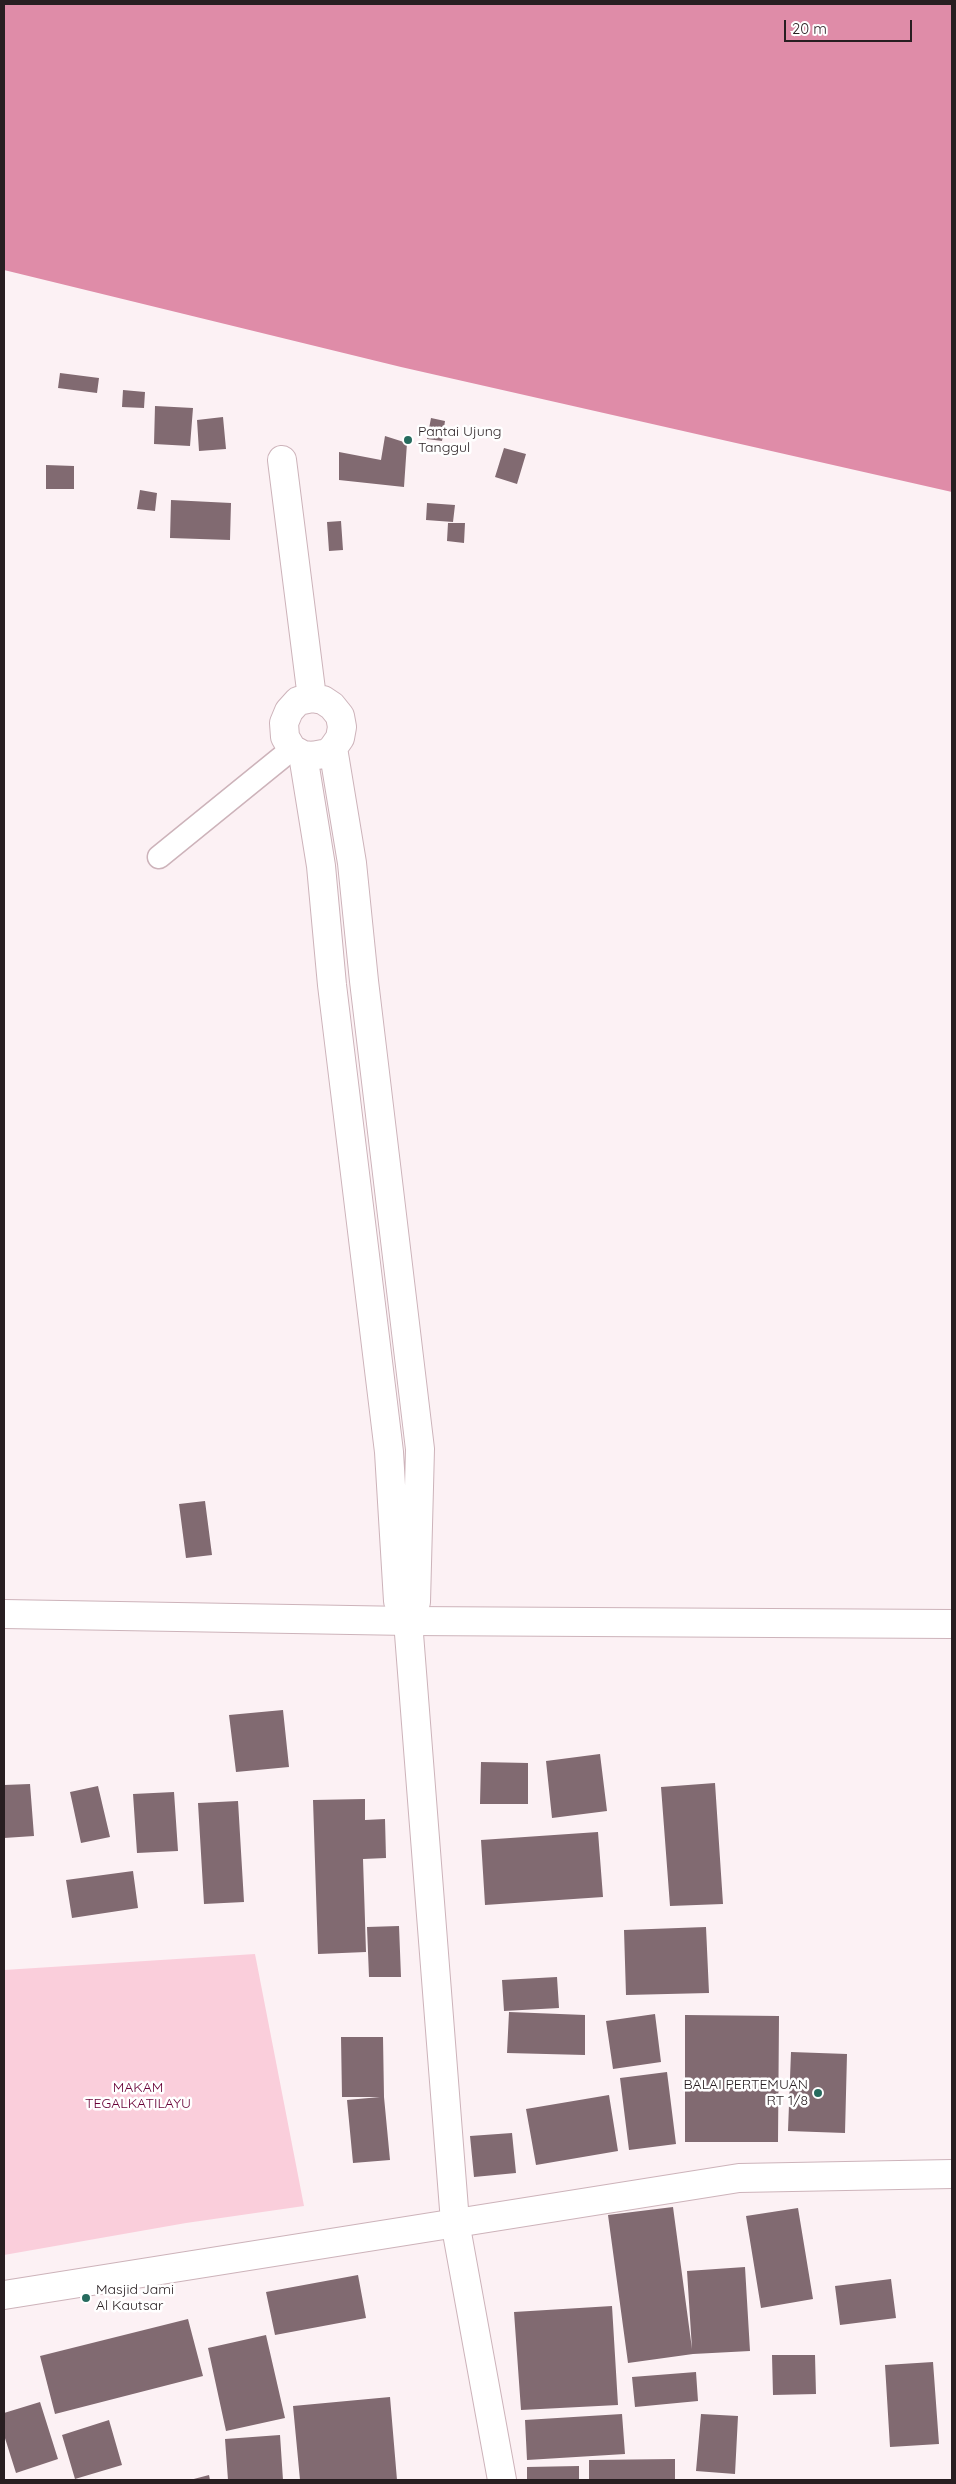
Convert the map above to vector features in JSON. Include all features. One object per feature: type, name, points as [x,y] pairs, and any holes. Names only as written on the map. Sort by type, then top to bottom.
[{"type":"main road","points":[[282,460],[312,698]]},
{"type":"main road","points":[[298,752],[320,756],[333,748],[341,733],[340,716],[332,706],[323,700],[312,698],[298,701],[289,710],[286,717],[284,723],[285,737],[298,752],[320,866],[388,1452],[398,1601],[408,1621],[455,2222],[502,2480]]},
{"type":"main road","points":[[333,748],[352,863],[389,1196],[420,1449],[416,1602],[408,1621]]},
{"type":"main road","points":[[358,1205],[389,1196]]},
{"type":"main road","points":[[4,1614],[408,1621],[952,1624]]},
{"type":"main road","points":[[4,2295],[739,2178],[952,2174]]},
{"type":"lane","points":[[159,857],[298,752]]},
{"type":"green space","name":"MAKAM TEGALKATILAYU","points":[[255,1954],[304,2206],[186,2223],[4,2255],[4,1970]]},
{"type":"shaded area","points":[[4,4],[952,4],[952,492],[401,367],[4,270]]},
{"type":"building","points":[[60,373],[99,378],[97,393],[58,388]]},
{"type":"building","points":[[123,390],[145,392],[144,408],[122,407]]},
{"type":"building","points":[[155,406],[193,408],[190,446],[154,444]]},
{"type":"building","points":[[223,417],[226,449],[199,451],[197,420]]},
{"type":"building","points":[[431,418],[445,421],[442,441],[427,439]]},
{"type":"building","points":[[385,436],[407,443],[404,487],[339,480],[339,452],[381,460]]},
{"type":"building","points":[[504,448],[526,454],[517,484],[495,477]]},
{"type":"building","points":[[46,465],[74,466],[74,489],[46,489]]},
{"type":"building","points":[[140,490],[157,493],[155,511],[137,509]]},
{"type":"building","points":[[171,500],[231,503],[230,540],[170,538]]},
{"type":"building","points":[[427,503],[455,505],[453,522],[426,520]]},
{"type":"building","points":[[341,521],[343,550],[329,551],[327,522]]},
{"type":"building","points":[[448,523],[465,523],[464,543],[447,541]]},
{"type":"building","points":[[205,1501],[212,1555],[186,1558],[179,1504]]},
{"type":"building","points":[[283,1710],[289,1767],[236,1772],[229,1715]]},
{"type":"building","points":[[600,1754],[607,1811],[552,1818],[546,1761]]},
{"type":"building","points":[[481,1762],[528,1763],[528,1804],[480,1804]]},
{"type":"building","points":[[715,1783],[723,1904],[670,1906],[661,1787]]},
{"type":"building","points":[[30,1784],[34,1836],[4,1838],[4,1785]]},
{"type":"building","points":[[98,1786],[110,1837],[81,1843],[70,1792]]},
{"type":"building","points":[[174,1792],[178,1851],[137,1853],[133,1794]]},
{"type":"building","points":[[365,1799],[365,1820],[385,1819],[386,1858],[363,1859],[366,1952],[318,1954],[313,1800]]},
{"type":"building","points":[[238,1801],[244,1902],[204,1904],[198,1803]]},
{"type":"building","points":[[598,1832],[603,1897],[485,1905],[481,1840]]},
{"type":"building","points":[[133,1871],[138,1908],[72,1918],[66,1880]]},
{"type":"building","points":[[399,1926],[401,1977],[369,1977],[367,1927]]},
{"type":"building","points":[[706,1927],[709,1993],[626,1995],[624,1930]]},
{"type":"building","points":[[557,1977],[559,2008],[504,2011],[502,1980]]},
{"type":"building","points":[[509,2012],[585,2015],[585,2055],[507,2053]]},
{"type":"building","points":[[655,2014],[661,2062],[613,2069],[606,2021]]},
{"type":"building","points":[[685,2015],[779,2016],[778,2142],[685,2142]]},
{"type":"building","points":[[341,2037],[383,2037],[384,2097],[390,2160],[353,2163],[347,2100],[380,2097],[342,2097]]},
{"type":"building","name":"BALAI PERTEMUAN RT 1/8","points":[[791,2052],[847,2054],[845,2133],[788,2131]]},
{"type":"building","points":[[667,2072],[676,2144],[629,2150],[620,2078]]},
{"type":"building","points":[[609,2095],[618,2151],[536,2165],[526,2109]]},
{"type":"building","points":[[512,2133],[516,2173],[474,2177],[470,2136]]},
{"type":"building","points":[[673,2207],[692,2349],[687,2271],[745,2267],[750,2351],[693,2354],[628,2363],[608,2215]]},
{"type":"building","points":[[798,2208],[813,2299],[761,2308],[746,2216]]},
{"type":"building","points":[[358,2275],[366,2318],[275,2335],[266,2292]]},
{"type":"building","points":[[891,2279],[896,2318],[840,2325],[835,2286]]},
{"type":"building","points":[[612,2306],[618,2405],[521,2410],[514,2312]]},
{"type":"building","points":[[188,2319],[203,2376],[55,2414],[40,2356]]},
{"type":"building","points":[[266,2335],[285,2418],[226,2431],[208,2348]]},
{"type":"building","points":[[772,2355],[815,2355],[816,2394],[773,2395]]},
{"type":"building","points":[[933,2362],[939,2444],[890,2447],[885,2365]]},
{"type":"building","points":[[696,2372],[698,2401],[635,2407],[632,2377]]},
{"type":"building","points":[[390,2397],[397,2480],[300,2480],[293,2406]]},
{"type":"building","points":[[40,2402],[58,2459],[16,2473],[4,2435],[4,2413]]},
{"type":"building","points":[[622,2414],[625,2454],[527,2460],[525,2420]]},
{"type":"building","points":[[701,2414],[738,2416],[735,2474],[696,2471]]},
{"type":"building","points":[[109,2420],[122,2465],[75,2479],[62,2435]]},
{"type":"building","points":[[280,2435],[283,2480],[228,2480],[225,2439]]},
{"type":"building","points":[[675,2459],[675,2480],[589,2480],[589,2460]]},
{"type":"building","points":[[579,2466],[579,2480],[527,2480],[527,2467]]},
{"type":"building","points":[[209,2475],[210,2480],[190,2480]]},
{"type":"place","name":"Pantai Ujung Tanggul","points":[[408,440]]},
{"type":"place","name":"BALAI PERTEMUAN RT 1/8","points":[[818,2093]]},
{"type":"place","name":"Masjid Jami Al Kautsar","points":[[86,2298]]}]
